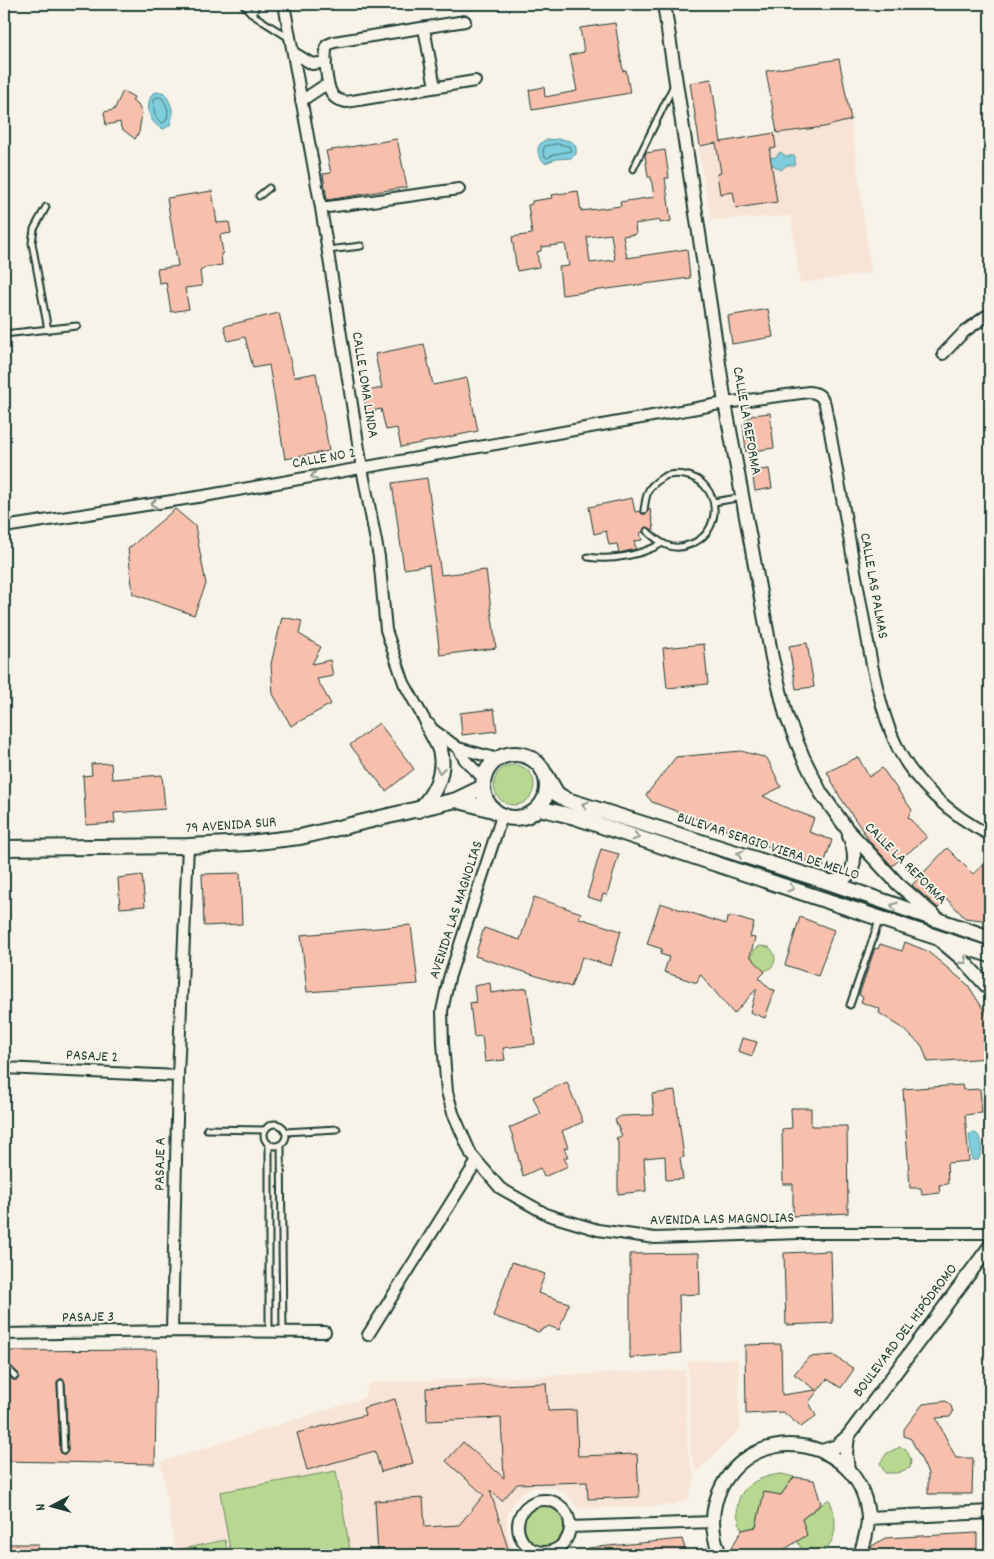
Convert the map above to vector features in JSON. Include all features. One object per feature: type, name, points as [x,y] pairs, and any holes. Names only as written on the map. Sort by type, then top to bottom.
[{"type":"main road","points":[[419,810],[428,802],[440,775],[440,751],[428,726]]},
{"type":"main road","points":[[456,800],[513,819],[523,818],[532,814],[544,801],[547,793],[546,775],[534,760],[526,756],[512,754],[498,759],[491,765],[484,783],[486,800],[497,813]]},
{"type":"main road","name":"BULEVAR SERGIO VIERA DE MELLO","points":[[546,775],[557,794],[568,800],[822,880],[990,938]]},
{"type":"main road","name":"79 AVENIDA SUR","points":[[4,848],[188,846],[248,843],[300,837],[456,800],[484,783]]},
{"type":"main road","name":"BULEVAR SERGIO VIERA DE MELLO","points":[[539,808],[575,817],[990,954]]},
{"type":"street","name":"CALLE LOMA LINDA","points":[[284,4],[322,208],[362,468],[379,557],[386,630],[404,683],[428,726],[458,748],[498,759]]},
{"type":"street","name":"CALLE LA REFORMA","points":[[664,4],[725,403],[772,658],[786,715],[802,757],[821,793],[846,829],[898,884],[941,922]]},
{"type":"street","points":[[465,21],[334,42],[327,45],[325,52],[329,86],[337,100],[346,102],[475,81]]},
{"type":"street","points":[[424,28],[435,87]]},
{"type":"street","points":[[294,53],[312,64],[326,62]]},
{"type":"street","points":[[301,101],[322,87],[329,86]]},
{"type":"street","points":[[322,208],[459,190]]},
{"type":"street","points":[[943,354],[964,332],[990,315]]},
{"type":"street","name":"CALLE LAS PALMAS","points":[[725,403],[809,392],[816,393],[822,397],[825,404],[872,665],[895,744],[908,765],[939,800],[954,814],[976,828],[990,834]]},
{"type":"street","name":"CALLE NO 2","points":[[4,527],[204,496],[725,403]]},
{"type":"street","points":[[4,535],[16,525]]},
{"type":"street","name":"CALLE LOMA LINDA","points":[[458,748],[465,760],[484,783]]},
{"type":"street","name":"AVENIDA LAS MAGNOLIAS","points":[[497,813],[449,978],[442,1011],[447,1092],[461,1134],[471,1154],[500,1188],[548,1215],[608,1232],[655,1238],[799,1233],[990,1233]]},
{"type":"street","name":"CALLE LA REFORMA","points":[[822,880],[834,882],[842,880],[852,868],[854,852],[846,829]]},
{"type":"street","name":"PASAJE A","points":[[172,1331],[178,1076],[188,846]]},
{"type":"street","points":[[933,935],[962,959],[990,990]]},
{"type":"street","name":"PASAJE 2","points":[[4,1068],[178,1076]]},
{"type":"street","points":[[368,1335],[477,1161]]},
{"type":"street","name":"BOULEVARD DEL HIPÓDROMO","points":[[822,1451],[837,1446],[848,1436],[990,1246]]},
{"type":"street","points":[[172,1331],[325,1332]]},
{"type":"street","name":"PASAJE 3","points":[[4,1334],[172,1331]]},
{"type":"street","points":[[848,1436],[846,1453],[848,1470]]},
{"type":"street","points":[[720,1555],[715,1541],[712,1522],[714,1506],[722,1485],[736,1466],[748,1456],[777,1445],[800,1445],[822,1451],[836,1459],[848,1470],[865,1501],[868,1518],[866,1537],[860,1555]]},
{"type":"street","points":[[546,1500],[556,1503],[564,1510],[570,1527],[567,1537],[561,1545],[552,1550],[542,1551],[532,1548],[524,1542],[520,1533],[519,1523],[522,1513],[529,1505],[546,1500]]},
{"type":"street","points":[[868,1518],[989,1512]]},
{"type":"street","points":[[570,1527],[712,1522]]},
{"type":"lane","points":[[243,4],[253,15],[292,40]]},
{"type":"lane","points":[[253,15],[256,4]]},
{"type":"lane","points":[[633,169],[675,82]]},
{"type":"lane","points":[[259,196],[269,188]]},
{"type":"lane","points":[[46,207],[34,229],[32,243],[48,330]]},
{"type":"lane","points":[[328,250],[361,246]]},
{"type":"lane","points":[[4,334],[77,326]]},
{"type":"lane","points":[[644,510],[648,489],[665,476],[686,474],[704,484],[714,502],[713,523],[701,540],[682,548],[661,544],[648,531]]},
{"type":"lane","points":[[714,502],[743,497]]},
{"type":"lane","points":[[588,557],[607,558],[640,554],[661,544]]},
{"type":"lane","points":[[850,1005],[880,918]]},
{"type":"lane","points":[[281,1144],[277,1146],[270,1144],[265,1139],[265,1130],[271,1124],[280,1125],[286,1137],[281,1144],[283,1332]]},
{"type":"lane","points":[[207,1129],[265,1130]]},
{"type":"lane","points":[[285,1132],[337,1129]]},
{"type":"lane","points":[[269,1332],[270,1144]]},
{"type":"lane","points":[[4,1365],[15,1376]]},
{"type":"lane","points":[[61,1383],[64,1450]]},
{"type":"lane","points":[[989,1512],[990,1555]]},
{"type":"shaded area","points":[[851,120],[871,273],[800,283],[791,216],[711,220],[698,148]]},
{"type":"shaded area","points":[[738,1359],[740,1429],[697,1472],[691,1454],[688,1361]]},
{"type":"shaded area","points":[[685,1370],[688,1454],[695,1478],[688,1499],[674,1505],[579,1509],[566,1494],[555,1488],[531,1488],[521,1493],[513,1503],[507,1517],[507,1532],[510,1543],[520,1555],[176,1555],[161,1462],[364,1398],[369,1383]]},
{"type":"green space","points":[[518,765],[525,768],[531,774],[534,785],[533,793],[525,802],[518,805],[510,805],[503,802],[495,793],[494,781],[497,774],[506,766]]},
{"type":"green space","points":[[760,946],[769,947],[775,958],[770,968],[762,971],[751,957],[754,950]]},
{"type":"green space","points":[[900,1447],[906,1449],[911,1460],[910,1468],[897,1473],[885,1473],[880,1463],[887,1453]]},
{"type":"green space","points":[[336,1471],[351,1555],[231,1555],[220,1492]]},
{"type":"green space","points":[[782,1474],[794,1477],[781,1495],[764,1493],[756,1527],[742,1530],[737,1507],[739,1498],[744,1490],[760,1479]]},
{"type":"green space","points":[[829,1499],[835,1520],[833,1537],[830,1544],[821,1555],[805,1555],[797,1541],[802,1519]]},
{"type":"green space","points":[[547,1504],[555,1507],[561,1513],[564,1525],[561,1537],[555,1543],[539,1546],[531,1543],[525,1537],[522,1521],[525,1513],[531,1507]]},
{"type":"green space","points":[[225,1540],[228,1555],[178,1555],[177,1550]]},
{"type":"water","points":[[163,92],[172,108],[170,125],[164,129],[159,127],[152,119],[149,109],[150,98],[153,93]]},
{"type":"water","points":[[545,140],[568,140],[574,143],[576,154],[571,158],[556,159],[545,163],[540,158],[539,146]]},
{"type":"water","points":[[780,152],[786,156],[795,156],[795,165],[787,165],[781,170],[773,165],[767,166],[766,158],[776,157]]},
{"type":"water","points":[[974,1133],[979,1137],[982,1147],[978,1160],[972,1160],[969,1134]]},
{"type":"building","points":[[615,23],[623,71],[626,70],[630,93],[532,110],[529,90],[544,87],[545,97],[577,91],[570,55],[584,52],[580,28]]},
{"type":"building","points":[[839,59],[851,120],[824,127],[777,133],[766,71]]},
{"type":"building","points":[[711,79],[721,142],[774,133],[776,148],[770,149],[770,155],[777,202],[736,208],[733,192],[720,194],[717,174],[721,173],[716,143],[700,146],[690,83]]},
{"type":"building","points":[[123,91],[134,97],[132,101],[138,105],[142,113],[139,132],[135,139],[121,128],[120,122],[106,125],[104,112],[114,110]]},
{"type":"building","points":[[397,139],[407,187],[327,200],[323,174],[331,173],[326,151]]},
{"type":"building","points":[[665,150],[669,178],[665,178],[671,221],[660,223],[660,220],[635,224],[636,234],[623,236],[627,258],[687,249],[690,278],[562,295],[559,267],[569,266],[565,244],[541,247],[541,251],[537,252],[539,267],[517,271],[512,237],[532,234],[528,205],[532,204],[532,201],[552,198],[551,195],[578,191],[581,211],[621,206],[620,202],[654,197],[651,177],[648,177],[646,153]],"holes":[[[611,234],[615,260],[590,263],[587,237]]]},
{"type":"building","points":[[212,191],[217,223],[229,222],[231,233],[220,235],[223,253],[221,254],[222,265],[207,267],[200,271],[202,286],[185,288],[189,309],[171,312],[166,282],[159,283],[157,269],[178,266],[167,198]]},
{"type":"building","points":[[768,309],[773,337],[732,344],[728,316]]},
{"type":"building","points":[[279,313],[294,377],[316,373],[329,451],[285,459],[269,365],[253,368],[245,337],[228,341],[224,326]]},
{"type":"building","points":[[424,344],[433,385],[467,378],[478,431],[401,447],[397,428],[386,430],[381,409],[367,412],[363,392],[382,388],[375,354]]},
{"type":"building","points":[[770,413],[774,448],[746,452],[743,423],[753,415]]},
{"type":"building","points":[[769,469],[772,488],[755,491],[752,471]]},
{"type":"building","points":[[427,478],[441,575],[486,570],[496,648],[440,655],[429,565],[404,569],[392,483]]},
{"type":"building","points":[[632,498],[635,512],[640,511],[642,514],[645,514],[650,509],[654,530],[645,527],[643,532],[640,533],[642,540],[634,541],[636,549],[619,553],[617,544],[609,545],[606,531],[594,534],[589,507]]},
{"type":"building","points":[[175,509],[195,526],[206,584],[194,615],[133,594],[128,549]]},
{"type":"building","points":[[282,617],[302,621],[299,634],[321,647],[312,664],[330,660],[333,676],[317,679],[331,704],[291,726],[273,694],[271,664]]},
{"type":"building","points":[[807,643],[814,687],[796,689],[789,646]]},
{"type":"building","points":[[704,644],[708,684],[667,688],[663,648]]},
{"type":"building","points":[[494,709],[497,731],[462,735],[460,713]]},
{"type":"building","points":[[379,723],[414,769],[386,791],[350,745]]},
{"type":"building","points":[[741,751],[767,758],[781,787],[763,796],[782,806],[814,818],[809,832],[832,840],[823,867],[652,802],[646,795],[676,757]]},
{"type":"building","points":[[858,757],[869,777],[882,768],[912,810],[908,817],[927,837],[892,866],[871,843],[840,797],[827,772]]},
{"type":"building","points":[[111,763],[112,779],[162,775],[165,809],[114,813],[115,823],[86,825],[83,776],[92,775],[91,764]]},
{"type":"building","points":[[947,848],[973,874],[990,858],[990,921],[965,918],[947,899],[938,908],[912,885]]},
{"type":"building","points":[[601,849],[619,854],[607,895],[603,894],[601,901],[587,897]]},
{"type":"building","points":[[240,873],[242,924],[204,926],[202,874]]},
{"type":"building","points":[[142,875],[145,906],[120,908],[118,878]]},
{"type":"building","points":[[534,897],[581,913],[579,918],[621,931],[611,966],[582,957],[571,987],[475,956],[484,928],[520,940]]},
{"type":"building","points":[[660,903],[726,924],[727,918],[731,916],[754,923],[750,937],[755,938],[750,956],[765,972],[759,978],[770,989],[775,990],[765,1018],[750,1012],[757,988],[734,1014],[700,974],[697,983],[664,972],[669,957],[660,954],[662,949],[647,944]]},
{"type":"building","points":[[800,917],[834,930],[818,976],[785,965]]},
{"type":"building","points":[[411,925],[418,984],[307,992],[301,935]]},
{"type":"building","points":[[905,942],[927,951],[968,985],[990,1020],[990,1058],[928,1062],[922,1046],[901,1027],[879,1013],[880,1009],[861,1002],[863,997],[859,995],[875,948],[878,949],[880,944],[902,951]]},
{"type":"building","points":[[490,983],[491,993],[527,988],[535,1044],[503,1048],[505,1060],[485,1062],[482,1036],[474,1037],[470,1003],[476,1002],[474,986]]},
{"type":"building","points":[[742,1038],[757,1042],[752,1056],[738,1051]]},
{"type":"building","points":[[567,1082],[583,1122],[562,1131],[568,1147],[564,1148],[568,1157],[564,1158],[568,1166],[544,1177],[540,1168],[523,1176],[509,1128],[541,1114],[533,1097]]},
{"type":"building","points":[[962,1085],[963,1090],[980,1089],[982,1113],[965,1115],[969,1161],[947,1163],[948,1184],[939,1185],[940,1193],[922,1195],[921,1188],[910,1188],[903,1089]]},
{"type":"building","points":[[675,1091],[684,1157],[680,1158],[683,1179],[666,1180],[665,1156],[644,1158],[646,1191],[618,1194],[618,1142],[616,1138],[622,1136],[615,1120],[621,1116],[654,1115],[652,1094]]},
{"type":"building","points":[[791,1108],[811,1108],[811,1126],[847,1126],[848,1213],[793,1216],[793,1184],[783,1184],[782,1129],[792,1128]]},
{"type":"building","points":[[831,1251],[833,1323],[786,1325],[784,1253]]},
{"type":"building","points":[[699,1253],[700,1294],[679,1295],[681,1353],[630,1358],[630,1254]]},
{"type":"building","points":[[512,1262],[545,1274],[538,1293],[569,1303],[559,1330],[549,1326],[538,1332],[493,1316]]},
{"type":"building","points":[[781,1344],[782,1395],[816,1390],[794,1374],[809,1357],[833,1355],[854,1369],[841,1388],[827,1379],[809,1402],[816,1416],[801,1427],[783,1412],[746,1414],[745,1345]]},
{"type":"building","points":[[157,1350],[155,1464],[4,1461],[4,1371],[13,1380],[17,1380],[19,1377],[18,1373],[4,1361],[4,1351]],"holes":[[[60,1379],[63,1379],[65,1383],[68,1450],[65,1454],[62,1454],[60,1450],[57,1383]]]},
{"type":"building","points":[[546,1383],[548,1411],[576,1410],[578,1456],[637,1454],[639,1497],[588,1499],[587,1482],[517,1484],[502,1501],[490,1490],[510,1555],[378,1555],[375,1501],[423,1498],[425,1527],[459,1525],[484,1495],[446,1461],[463,1442],[504,1478],[501,1418],[427,1421],[426,1388]]},
{"type":"building","points":[[395,1399],[413,1463],[381,1472],[375,1451],[307,1470],[297,1433],[365,1415],[363,1408]]},
{"type":"building","points":[[946,1401],[951,1406],[953,1412],[950,1417],[936,1418],[956,1458],[973,1458],[972,1494],[928,1494],[928,1473],[911,1439],[904,1436],[904,1429],[923,1404]]},
{"type":"building","points":[[794,1477],[814,1480],[821,1504],[802,1519],[807,1535],[782,1551],[783,1555],[737,1555],[730,1550],[742,1530],[756,1527],[764,1492],[781,1495]]},
{"type":"building","points":[[977,1533],[977,1555],[868,1555],[872,1546],[885,1538]]},
{"type":"building","points":[[682,1539],[687,1555],[588,1555],[588,1548]]},
{"type":"building","points":[[4,1544],[38,1544],[38,1555],[4,1555]]}]
